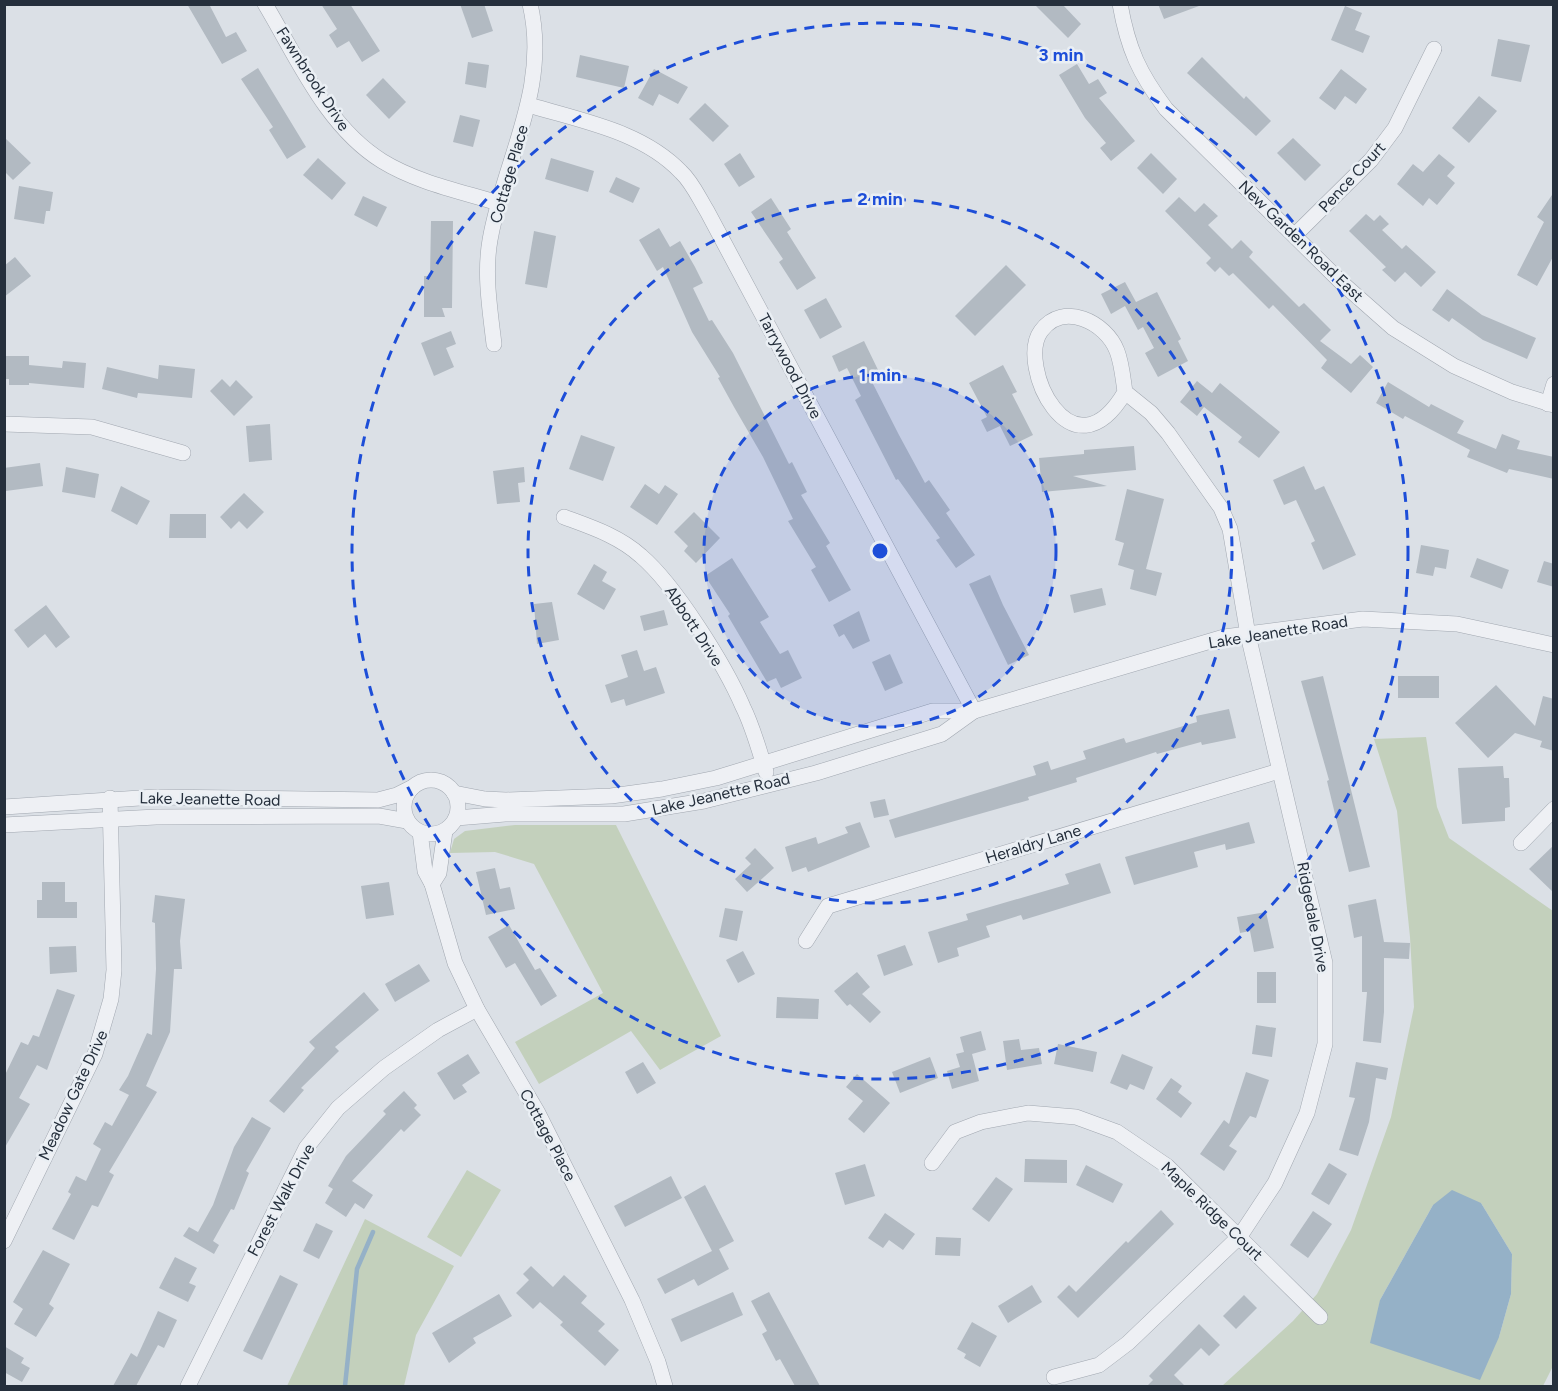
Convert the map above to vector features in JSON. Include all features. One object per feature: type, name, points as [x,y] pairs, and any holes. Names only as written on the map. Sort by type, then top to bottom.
[{"type":"street","name":"Fawnbrook Drive","points":[[265,4],[340,126],[359,144],[409,175],[498,203]]},
{"type":"street","name":"Cottage Place","points":[[494,344],[488,273],[490,241],[498,203],[529,105],[536,71],[530,4]]},
{"type":"street","name":"New Garden Road East","points":[[1120,4],[1126,39],[1145,81],[1166,109],[1342,283],[1393,328],[1454,366],[1512,392],[1551,404]]},
{"type":"street","name":"Pence Court","points":[[1295,235],[1371,160],[1383,144],[1400,119],[1434,49]]},
{"type":"street","name":"Tarrywood Drive","points":[[529,105],[618,132],[654,149],[682,173],[707,211],[974,711]]},
{"type":"street","points":[[1061,316],[1077,316],[1091,321],[1117,350],[1125,392],[1113,411],[1099,423],[1082,425],[1066,421],[1053,409],[1042,388],[1036,361],[1036,342],[1040,332],[1048,323],[1061,316]]},
{"type":"street","points":[[1551,404],[1554,384]]},
{"type":"street","name":"Ridgedale Drive","points":[[1054,1377],[1099,1365],[1128,1343],[1240,1236],[1275,1183],[1307,1113],[1325,1044],[1325,963],[1248,635],[1230,530],[1221,508],[1168,433],[1151,413],[1125,392]]},
{"type":"street","points":[[4,424],[92,428],[183,453]]},
{"type":"street","name":"Abbott Drive","points":[[564,517],[617,538],[641,556],[664,580],[687,611],[743,706],[770,783]]},
{"type":"street","name":"Lake Jeanette Road","points":[[454,793],[485,799],[506,800],[610,796],[716,778],[933,711],[974,711],[1224,637],[1363,618],[1457,624],[1554,645]]},
{"type":"street","name":"Lake Jeanette Road","points":[[456,818],[506,814],[624,814],[704,801],[816,773],[942,734],[974,711]]},
{"type":"street","name":"Heraldry Lane","points":[[806,942],[828,906],[1279,771]]},
{"type":"street","points":[[430,780],[440,782],[454,793],[457,801],[456,818],[445,831],[436,834],[420,832],[407,821],[404,802],[413,787],[430,780]]},
{"type":"street","name":"Lake Jeanette Road","points":[[4,807],[110,798],[378,800],[397,795],[413,787]]},
{"type":"street","name":"Meadow Gate Drive","points":[[4,1241],[95,1054],[105,1027],[114,970],[110,798]]},
{"type":"street","points":[[1521,843],[1554,809]]},
{"type":"street","name":"Lake Jeanette Road","points":[[4,825],[111,819],[379,816],[407,821]]},
{"type":"street","points":[[432,884],[439,873],[445,831]]},
{"type":"street","name":"Cottage Place","points":[[420,832],[425,871],[432,884],[454,963],[477,1009],[538,1113],[632,1300],[658,1362],[665,1386]]},
{"type":"street","name":"Forest Walk Drive","points":[[188,1386],[306,1148],[338,1108],[384,1068],[438,1030],[477,1009]]},
{"type":"street","name":"Maple Ridge Court","points":[[932,1163],[955,1132],[981,1122],[1028,1113],[1076,1117],[1117,1132],[1167,1166],[1320,1317]]},
{"type":"green space","points":[[1426,737],[1437,807],[1449,838],[1553,911],[1553,1366],[1543,1386],[1222,1386],[1293,1321],[1317,1294],[1351,1230],[1391,1117],[1414,1007],[1410,937],[1397,811],[1374,739]],"holes":[[[1481,1203],[1512,1254],[1511,1294],[1499,1337],[1380,1300],[1433,1205]]]},
{"type":"green space","points":[[515,825],[616,825],[721,1036],[660,1070],[631,1031],[539,1084],[515,1042],[603,993],[534,864],[495,852],[450,853],[454,839],[465,831]]},
{"type":"green space","points":[[467,1170],[501,1190],[461,1257],[427,1237]]},
{"type":"green space","points":[[365,1219],[454,1266],[416,1335],[404,1386],[287,1386]]},
{"type":"water","points":[[1452,1190],[1481,1203],[1512,1254],[1511,1294],[1499,1337],[1480,1380],[1370,1343],[1380,1300],[1433,1205]]},
{"type":"building","points":[[187,4],[209,4],[226,37],[236,32],[247,51],[222,64]]},
{"type":"building","points":[[321,4],[350,4],[380,51],[362,62],[349,41],[337,48],[329,35],[337,29]]},
{"type":"building","points":[[460,4],[484,4],[493,31],[472,38]]},
{"type":"building","points":[[1034,4],[1062,4],[1081,24],[1068,38]]},
{"type":"building","points":[[1158,4],[1199,4],[1199,6],[1164,19]]},
{"type":"building","points":[[1345,6],[1362,13],[1355,30],[1370,36],[1363,53],[1331,40]]},
{"type":"building","points":[[1498,39],[1530,45],[1521,82],[1491,76]]},
{"type":"building","points":[[580,55],[629,66],[624,88],[576,77]]},
{"type":"building","points":[[1202,57],[1244,99],[1246,96],[1271,121],[1256,136],[1187,73]]},
{"type":"building","points":[[468,62],[489,65],[486,88],[465,84]]},
{"type":"building","points":[[1077,64],[1089,84],[1098,79],[1107,93],[1099,98],[1135,141],[1111,161],[1100,148],[1106,143],[1085,118],[1059,75]]},
{"type":"building","points":[[258,68],[306,147],[287,159],[269,130],[273,127],[241,79]]},
{"type":"building","points":[[654,69],[688,87],[678,104],[659,94],[653,106],[638,98]]},
{"type":"building","points":[[1341,69],[1367,89],[1356,104],[1345,96],[1335,110],[1319,98]]},
{"type":"building","points":[[383,78],[406,102],[389,119],[366,95]]},
{"type":"building","points":[[1479,96],[1497,111],[1469,143],[1452,128]]},
{"type":"building","points":[[705,103],[729,126],[713,142],[689,119]]},
{"type":"building","points":[[460,115],[480,120],[473,147],[453,142]]},
{"type":"building","points":[[4,137],[31,163],[13,180],[4,171]]},
{"type":"building","points":[[1293,138],[1321,165],[1305,181],[1277,153]]},
{"type":"building","points":[[740,153],[755,177],[739,187],[724,164]]},
{"type":"building","points":[[1151,153],[1177,179],[1163,194],[1137,168]]},
{"type":"building","points":[[1439,154],[1455,167],[1447,176],[1455,183],[1437,205],[1429,198],[1423,206],[1397,184],[1413,164],[1423,172]]},
{"type":"building","points":[[318,158],[346,183],[332,200],[303,175]]},
{"type":"building","points":[[551,158],[594,171],[588,192],[545,179]]},
{"type":"building","points":[[616,177],[640,188],[633,203],[609,192]]},
{"type":"building","points":[[19,186],[53,192],[50,211],[46,211],[44,224],[14,219]]},
{"type":"building","points":[[1554,192],[1554,255],[1537,286],[1517,275],[1544,222],[1537,217]]},
{"type":"building","points":[[363,196],[387,207],[377,227],[354,215]]},
{"type":"building","points":[[1179,197],[1195,212],[1204,203],[1218,216],[1208,225],[1232,249],[1241,240],[1253,252],[1249,257],[1299,307],[1304,303],[1331,330],[1320,341],[1351,364],[1360,355],[1373,367],[1351,393],[1321,368],[1327,360],[1273,305],[1269,309],[1233,273],[1229,276],[1220,267],[1215,272],[1206,263],[1211,258],[1165,211]]},
{"type":"building","points":[[771,198],[791,229],[787,232],[816,278],[797,290],[779,262],[783,259],[751,212]]},
{"type":"building","points":[[1366,214],[1374,221],[1380,215],[1389,224],[1382,230],[1402,249],[1406,245],[1436,272],[1421,287],[1405,272],[1395,282],[1382,270],[1386,267],[1349,231]]},
{"type":"building","points":[[431,221],[453,221],[452,308],[442,308],[445,317],[424,317],[424,276],[430,276]]},
{"type":"building","points":[[659,228],[670,247],[680,241],[695,267],[703,283],[693,288],[709,321],[712,320],[733,353],[789,464],[792,462],[807,492],[801,495],[830,543],[826,546],[851,590],[829,602],[811,570],[816,567],[788,521],[793,519],[763,457],[718,378],[720,377],[692,332],[663,267],[657,271],[639,240]]},
{"type":"building","points":[[534,231],[556,236],[547,288],[525,284]]},
{"type":"building","points":[[15,257],[31,276],[4,297],[4,266]]},
{"type":"building","points":[[1006,265],[1026,285],[975,336],[955,316]]},
{"type":"building","points":[[1125,282],[1136,302],[1157,292],[1181,339],[1178,341],[1188,361],[1158,377],[1145,353],[1154,348],[1143,327],[1138,330],[1125,306],[1111,314],[1101,294]]},
{"type":"building","points":[[1447,289],[1482,315],[1536,338],[1527,359],[1483,340],[1452,318],[1449,322],[1432,310]]},
{"type":"building","points":[[826,298],[842,327],[820,339],[804,310]]},
{"type":"building","points":[[451,331],[456,344],[446,348],[454,367],[434,376],[421,343]]},
{"type":"building","points":[[864,341],[880,374],[870,378],[899,435],[925,483],[929,480],[950,510],[946,513],[975,555],[956,568],[936,540],[940,538],[898,479],[896,480],[855,400],[861,396],[847,368],[839,372],[832,356]]},
{"type":"building","points":[[4,356],[29,356],[29,365],[62,368],[63,361],[86,363],[84,388],[29,383],[29,385],[9,385],[9,379],[4,379]]},
{"type":"building","points":[[159,365],[195,369],[192,398],[138,393],[137,398],[102,389],[107,367],[158,379]]},
{"type":"building","points":[[1003,365],[1017,392],[1012,394],[1033,435],[1010,446],[1000,426],[987,432],[981,420],[987,417],[969,383]]},
{"type":"building","points":[[222,379],[230,387],[236,380],[253,397],[234,416],[210,391]]},
{"type":"building","points":[[1197,381],[1212,393],[1220,383],[1280,432],[1259,458],[1238,442],[1242,437],[1204,407],[1197,416],[1180,402]]},
{"type":"building","points":[[1388,382],[1429,407],[1431,404],[1464,421],[1457,433],[1496,449],[1502,434],[1520,441],[1517,449],[1554,457],[1554,479],[1509,469],[1507,473],[1467,457],[1470,450],[1405,416],[1403,419],[1376,403]]},
{"type":"building","points":[[270,424],[272,460],[249,462],[246,426]]},
{"type":"building","points":[[581,435],[615,447],[603,481],[569,469]]},
{"type":"building","points":[[1134,446],[1136,470],[1073,476],[1107,486],[1042,492],[1039,458],[1084,454],[1084,450]]},
{"type":"building","points":[[40,463],[43,486],[6,491],[4,468]]},
{"type":"building","points":[[1304,466],[1315,490],[1324,486],[1356,555],[1323,570],[1311,543],[1315,541],[1296,500],[1284,505],[1273,480]]},
{"type":"building","points":[[66,467],[99,474],[95,498],[62,492]]},
{"type":"building","points":[[524,467],[525,482],[518,483],[520,502],[497,504],[493,471]]},
{"type":"building","points":[[645,484],[659,494],[665,485],[678,494],[657,525],[630,507]]},
{"type":"building","points":[[121,486],[150,501],[137,525],[111,511]]},
{"type":"building","points":[[1127,489],[1164,499],[1146,569],[1162,573],[1156,596],[1130,589],[1134,570],[1118,565],[1124,543],[1115,540]]},
{"type":"building","points":[[244,493],[264,512],[247,529],[239,521],[231,529],[220,517]]},
{"type":"building","points":[[694,512],[720,538],[696,563],[684,551],[688,546],[674,532]]},
{"type":"building","points":[[170,514],[206,514],[206,538],[169,538]]},
{"type":"building","points":[[1421,545],[1449,550],[1446,569],[1435,567],[1433,576],[1416,573]]},
{"type":"building","points":[[732,558],[769,617],[760,622],[780,654],[788,650],[802,678],[781,688],[776,678],[767,682],[728,616],[730,614],[705,576]]},
{"type":"building","points":[[1477,558],[1509,570],[1502,589],[1470,577]]},
{"type":"building","points":[[1544,561],[1554,564],[1554,587],[1537,582]]},
{"type":"building","points":[[594,564],[607,572],[602,581],[616,589],[604,610],[577,594]]},
{"type":"building","points":[[990,575],[1029,655],[1008,665],[969,584]]},
{"type":"building","points":[[1102,588],[1106,605],[1074,613],[1070,595]]},
{"type":"building","points":[[552,602],[559,640],[537,644],[534,604]]},
{"type":"building","points":[[46,605],[70,637],[56,648],[45,634],[28,648],[14,630]]},
{"type":"building","points":[[664,610],[668,625],[644,631],[640,616]]},
{"type":"building","points":[[859,611],[870,641],[853,649],[844,634],[839,637],[833,625]]},
{"type":"building","points":[[637,650],[644,671],[656,667],[665,693],[626,706],[624,699],[611,703],[605,685],[628,677],[621,655]]},
{"type":"building","points":[[890,654],[903,683],[885,691],[872,662]]},
{"type":"building","points":[[1323,676],[1370,867],[1349,872],[1327,781],[1329,780],[1301,681]]},
{"type":"building","points":[[1398,676],[1439,676],[1439,698],[1398,698]]},
{"type":"building","points":[[1496,685],[1535,726],[1543,696],[1554,699],[1554,751],[1540,747],[1542,741],[1515,733],[1488,758],[1455,723]]},
{"type":"building","points":[[1229,709],[1236,738],[1202,745],[1201,742],[1157,754],[1156,752],[1076,778],[1077,782],[1028,797],[1029,800],[895,838],[889,820],[1036,775],[1033,766],[1048,761],[1051,770],[1086,759],[1083,751],[1124,738],[1126,743],[1197,722],[1196,716]]},
{"type":"building","points":[[1503,766],[1504,778],[1509,778],[1510,807],[1505,808],[1505,821],[1462,824],[1458,768]]},
{"type":"building","points":[[885,799],[889,815],[874,818],[870,802]]},
{"type":"building","points":[[860,822],[870,847],[808,872],[806,867],[792,872],[785,847],[816,837],[818,844],[848,833],[845,827]]},
{"type":"building","points":[[1249,822],[1255,843],[1226,850],[1225,844],[1194,852],[1198,867],[1134,885],[1125,857]]},
{"type":"building","points":[[1554,845],[1554,893],[1529,869]]},
{"type":"building","points":[[755,848],[774,868],[747,892],[735,879],[751,864],[745,858]]},
{"type":"building","points":[[1100,863],[1111,893],[1023,920],[1021,915],[986,926],[990,937],[957,948],[959,956],[938,963],[928,932],[968,920],[966,914],[1069,884],[1065,874]]},
{"type":"building","points":[[495,868],[500,889],[510,887],[515,909],[486,915],[476,872]]},
{"type":"building","points":[[42,882],[65,882],[65,902],[77,902],[77,918],[37,918],[37,900],[42,900]]},
{"type":"building","points":[[389,882],[394,915],[366,919],[361,886]]},
{"type":"building","points":[[155,895],[185,899],[180,941],[182,969],[174,969],[170,1032],[146,1086],[157,1092],[109,1172],[114,1175],[98,1207],[92,1205],[74,1240],[52,1229],[71,1194],[68,1192],[76,1176],[86,1181],[101,1149],[93,1144],[105,1122],[112,1126],[129,1095],[119,1090],[128,1076],[147,1033],[152,1035],[156,969],[155,923],[152,922]]},
{"type":"building","points":[[1376,899],[1384,942],[1410,943],[1409,959],[1384,958],[1384,1012],[1381,1043],[1363,1041],[1367,992],[1362,992],[1362,936],[1354,938],[1348,905]]},
{"type":"building","points":[[725,908],[743,911],[737,941],[719,937]]},
{"type":"building","points":[[1266,912],[1274,948],[1254,952],[1250,931],[1240,933],[1237,917]]},
{"type":"building","points":[[509,925],[535,970],[540,968],[557,996],[541,1006],[515,963],[506,968],[488,937]]},
{"type":"building","points":[[905,945],[913,965],[884,976],[877,955]]},
{"type":"building","points":[[76,946],[77,972],[50,974],[49,947]]},
{"type":"building","points":[[743,951],[755,974],[738,983],[726,960]]},
{"type":"building","points":[[419,964],[430,981],[395,1002],[385,984]]},
{"type":"building","points":[[857,972],[870,987],[862,994],[881,1012],[870,1023],[850,1004],[847,1006],[834,991]]},
{"type":"building","points":[[1257,972],[1276,972],[1276,1003],[1257,1003]]},
{"type":"building","points":[[57,989],[75,995],[47,1070],[37,1065],[19,1098],[30,1104],[4,1149],[4,1077],[21,1042],[28,1045],[33,1035],[39,1037]]},
{"type":"building","points":[[364,992],[379,1010],[335,1047],[339,1051],[301,1088],[304,1090],[284,1113],[269,1101],[315,1048],[309,1042]]},
{"type":"building","points":[[777,997],[819,999],[818,1019],[776,1018]]},
{"type":"building","points":[[1256,1025],[1276,1028],[1272,1057],[1252,1054]]},
{"type":"building","points":[[981,1031],[986,1050],[972,1054],[979,1081],[952,1089],[947,1071],[960,1067],[956,1054],[964,1052],[960,1037]]},
{"type":"building","points":[[1019,1039],[1021,1050],[1039,1048],[1042,1064],[1007,1070],[1003,1041]]},
{"type":"building","points":[[1058,1044],[1097,1052],[1093,1072],[1054,1064]]},
{"type":"building","points":[[468,1054],[480,1073],[462,1085],[467,1092],[454,1100],[437,1073]]},
{"type":"building","points":[[1122,1054],[1153,1067],[1144,1090],[1130,1084],[1127,1090],[1110,1083]]},
{"type":"building","points":[[930,1057],[938,1078],[900,1093],[892,1072]]},
{"type":"building","points":[[643,1062],[656,1083],[637,1094],[625,1072]]},
{"type":"building","points":[[1356,1062],[1388,1068],[1386,1080],[1376,1078],[1369,1122],[1358,1156],[1339,1150],[1355,1098],[1349,1097]]},
{"type":"building","points":[[1246,1072],[1269,1080],[1256,1118],[1250,1116],[1229,1146],[1237,1151],[1224,1171],[1200,1154],[1224,1120],[1229,1124]]},
{"type":"building","points":[[857,1074],[890,1103],[864,1133],[848,1119],[863,1101],[846,1087]]},
{"type":"building","points":[[1171,1078],[1182,1086],[1178,1092],[1192,1103],[1181,1118],[1156,1099]]},
{"type":"building","points":[[404,1091],[417,1105],[414,1108],[421,1115],[404,1132],[401,1129],[352,1181],[373,1195],[364,1209],[355,1203],[346,1217],[325,1203],[333,1189],[328,1186],[346,1156],[386,1114],[383,1111]]},
{"type":"building","points":[[252,1117],[271,1128],[246,1171],[249,1173],[234,1210],[231,1209],[213,1241],[219,1245],[214,1254],[183,1236],[189,1227],[198,1232],[213,1205],[234,1147]]},
{"type":"building","points":[[1025,1159],[1067,1160],[1067,1183],[1024,1182]]},
{"type":"building","points":[[1329,1163],[1347,1174],[1329,1205],[1311,1194]]},
{"type":"building","points":[[865,1164],[875,1196],[845,1205],[835,1173]]},
{"type":"building","points":[[1086,1165],[1123,1184],[1113,1203],[1076,1185]]},
{"type":"building","points":[[671,1176],[682,1198],[625,1227],[614,1206]]},
{"type":"building","points":[[996,1177],[1013,1189],[989,1222],[972,1209]]},
{"type":"building","points":[[705,1185],[734,1241],[719,1249],[729,1269],[698,1286],[694,1279],[665,1294],[657,1279],[712,1251],[684,1197]]},
{"type":"building","points":[[1161,1210],[1174,1224],[1078,1318],[1057,1297],[1069,1285],[1076,1292],[1126,1241],[1128,1243]]},
{"type":"building","points":[[1313,1211],[1332,1224],[1308,1258],[1290,1245]]},
{"type":"building","points":[[885,1213],[915,1234],[903,1250],[889,1240],[883,1248],[868,1238]]},
{"type":"building","points":[[316,1223],[333,1231],[319,1259],[303,1251]]},
{"type":"building","points":[[936,1237],[961,1238],[960,1256],[935,1255]]},
{"type":"building","points":[[43,1250],[70,1264],[49,1304],[54,1308],[36,1337],[14,1324],[23,1309],[13,1302]]},
{"type":"building","points":[[175,1257],[197,1268],[189,1283],[196,1286],[188,1302],[159,1288]]},
{"type":"building","points":[[531,1266],[553,1287],[564,1275],[587,1296],[581,1303],[605,1324],[598,1331],[619,1350],[605,1366],[560,1325],[563,1322],[540,1302],[533,1309],[516,1293],[529,1280],[523,1274]]},
{"type":"building","points":[[280,1275],[298,1284],[262,1360],[243,1351]]},
{"type":"building","points":[[1032,1285],[1042,1302],[1008,1323],[998,1306]]},
{"type":"building","points":[[733,1292],[743,1315],[681,1342],[671,1319]]},
{"type":"building","points":[[769,1292],[820,1386],[795,1386],[780,1359],[776,1361],[762,1334],[767,1331],[751,1301]]},
{"type":"building","points":[[499,1294],[512,1316],[473,1338],[476,1343],[449,1363],[432,1333]]},
{"type":"building","points":[[1244,1295],[1257,1308],[1236,1329],[1223,1316]]},
{"type":"building","points":[[158,1311],[177,1320],[164,1348],[158,1345],[136,1386],[113,1386],[131,1353],[137,1357]]},
{"type":"building","points":[[972,1322],[997,1336],[980,1367],[964,1358],[966,1354],[957,1349]]},
{"type":"building","points":[[1199,1324],[1220,1345],[1209,1356],[1201,1348],[1174,1375],[1185,1386],[1147,1386],[1153,1380],[1149,1376]]},
{"type":"building","points":[[4,1346],[24,1358],[21,1363],[30,1368],[22,1382],[4,1372]]},
{"type":"waterway","points":[[345,1386],[357,1269],[373,1232]]}]
